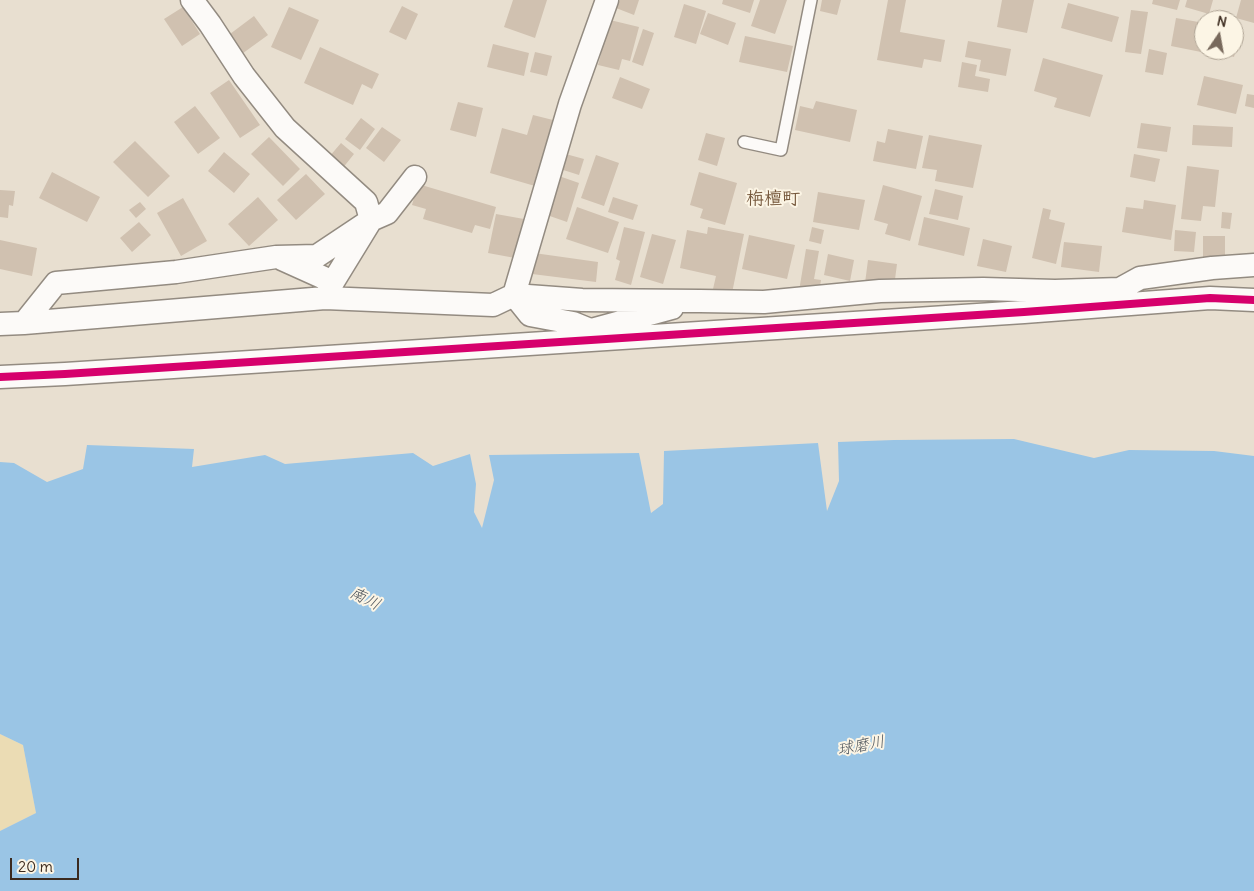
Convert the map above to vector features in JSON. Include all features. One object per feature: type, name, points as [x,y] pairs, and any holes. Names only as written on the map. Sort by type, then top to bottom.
[{"type":"street","points":[[192,0],[244,76],[285,128],[366,202],[371,220],[329,290]]},
{"type":"street","points":[[514,295],[570,104],[607,0]]},
{"type":"street","points":[[24,323],[56,283],[176,272],[276,257],[317,256],[371,220],[387,214],[414,177]]},
{"type":"street","points":[[276,257],[329,290]]},
{"type":"street","points":[[0,324],[329,290],[493,305],[514,295],[582,300],[764,302],[880,291],[1120,289],[1140,278],[1212,268],[1254,266]]},
{"type":"street","points":[[514,295],[530,315],[573,322],[613,339]]},
{"type":"street","points":[[0,376],[65,374],[1004,314],[1210,298],[1254,300]]},
{"type":"street","points":[[591,330],[700,301]]},
{"type":"lane","points":[[744,142],[781,150],[811,0]]},
{"type":"sand","points":[[0,734],[23,745],[36,813],[0,831]]},
{"type":"water","points":[[1014,439],[1094,458],[1129,450],[1214,451],[1254,456],[1254,891],[0,891],[0,831],[36,813],[23,745],[0,734],[0,462],[14,463],[47,482],[83,469],[87,445],[194,449],[192,467],[265,455],[285,464],[413,453],[433,466],[470,454],[476,484],[474,512],[482,528],[494,480],[489,455],[639,453],[651,513],[663,504],[664,451],[818,443],[827,511],[839,481],[838,442]]},
{"type":"building","points":[[513,0],[547,0],[535,38],[504,27]]},
{"type":"building","points":[[620,0],[639,0],[634,15],[616,8]]},
{"type":"building","points":[[723,0],[754,0],[750,13],[722,4]]},
{"type":"building","points":[[760,0],[787,0],[775,34],[751,26]]},
{"type":"building","points":[[822,0],[841,0],[837,15],[820,11]]},
{"type":"building","points":[[888,0],[906,0],[900,32],[945,40],[941,62],[924,59],[922,68],[877,60]]},
{"type":"building","points":[[1002,0],[1034,0],[1027,33],[997,27]]},
{"type":"building","points":[[1153,0],[1180,0],[1177,10],[1152,4]]},
{"type":"building","points":[[1187,0],[1213,0],[1210,10],[1195,10],[1185,7]]},
{"type":"building","points":[[1241,0],[1254,0],[1254,23],[1244,20],[1244,10],[1238,10]]},
{"type":"building","points":[[1068,3],[1119,17],[1112,42],[1061,28]]},
{"type":"building","points":[[684,4],[706,11],[696,44],[674,37]]},
{"type":"building","points":[[402,6],[418,14],[406,40],[389,32]]},
{"type":"building","points":[[183,7],[200,34],[182,46],[164,19]]},
{"type":"building","points":[[289,7],[319,20],[301,60],[271,47]]},
{"type":"building","points":[[1131,10],[1148,12],[1141,54],[1125,52]]},
{"type":"building","points":[[708,13],[736,23],[728,45],[700,34]]},
{"type":"building","points":[[254,16],[268,35],[239,56],[226,37]]},
{"type":"building","points":[[1176,18],[1194,21],[1194,51],[1171,46]]},
{"type":"building","points":[[610,20],[639,27],[630,61],[622,59],[619,70],[598,65]]},
{"type":"building","points":[[643,29],[654,33],[643,66],[632,62]]},
{"type":"building","points":[[745,36],[793,46],[787,72],[739,62]]},
{"type":"building","points":[[968,41],[1011,49],[1006,76],[979,71],[981,60],[965,57]]},
{"type":"building","points":[[493,44],[529,53],[524,76],[487,67]]},
{"type":"building","points":[[320,47],[379,74],[372,89],[362,84],[353,105],[304,83]]},
{"type":"building","points":[[1149,49],[1167,53],[1163,75],[1145,72]]},
{"type":"building","points":[[535,52],[552,56],[547,76],[530,72]]},
{"type":"building","points":[[1043,58],[1103,75],[1090,117],[1054,107],[1057,98],[1034,91]]},
{"type":"building","points":[[962,62],[977,65],[975,76],[990,79],[988,92],[958,87]]},
{"type":"building","points":[[1204,76],[1243,85],[1236,114],[1197,105]]},
{"type":"building","points":[[620,77],[650,89],[642,109],[612,98]]},
{"type":"building","points":[[229,80],[260,125],[240,138],[210,93]]},
{"type":"building","points":[[1247,94],[1254,95],[1254,108],[1245,106]]},
{"type":"building","points":[[816,101],[857,110],[850,142],[795,130],[800,106],[813,109]]},
{"type":"building","points":[[458,102],[483,108],[476,137],[450,130]]},
{"type":"building","points":[[195,106],[220,138],[198,154],[174,122]]},
{"type":"building","points":[[533,115],[553,120],[535,186],[490,173],[502,128],[527,135]]},
{"type":"building","points":[[361,118],[375,129],[360,150],[345,139]]},
{"type":"building","points":[[1141,123],[1171,127],[1167,152],[1137,148]]},
{"type":"building","points":[[1193,125],[1233,127],[1232,147],[1192,145]]},
{"type":"building","points":[[382,127],[401,140],[384,162],[366,148]]},
{"type":"building","points":[[888,129],[923,136],[916,169],[873,161],[877,141],[885,143]]},
{"type":"building","points":[[706,133],[725,138],[717,166],[698,160]]},
{"type":"building","points":[[929,135],[982,145],[973,188],[935,181],[937,170],[922,168]]},
{"type":"building","points":[[269,137],[300,169],[283,186],[251,154]]},
{"type":"building","points":[[135,141],[170,176],[148,197],[113,162]]},
{"type":"building","points":[[341,143],[354,154],[342,169],[329,157]]},
{"type":"building","points":[[224,152],[250,174],[234,193],[208,171]]},
{"type":"building","points":[[562,153],[584,159],[579,175],[557,168]]},
{"type":"building","points":[[1134,154],[1160,159],[1155,182],[1130,177]]},
{"type":"building","points":[[596,155],[619,163],[604,206],[581,198]]},
{"type":"building","points":[[1187,166],[1219,170],[1215,207],[1203,206],[1201,221],[1181,219]]},
{"type":"building","points":[[52,172],[100,197],[87,222],[39,198]]},
{"type":"building","points":[[699,172],[737,183],[725,225],[700,218],[703,209],[690,205]]},
{"type":"building","points":[[306,174],[325,194],[296,220],[277,200]]},
{"type":"building","points":[[556,175],[579,183],[567,222],[544,214]]},
{"type":"building","points":[[418,184],[496,207],[490,229],[475,225],[472,233],[423,219],[426,209],[412,205]]},
{"type":"building","points":[[883,185],[922,196],[910,241],[885,234],[888,224],[874,220]]},
{"type":"building","points":[[935,189],[963,196],[958,220],[929,214]]},
{"type":"building","points":[[0,190],[15,191],[13,206],[9,205],[8,218],[0,217]]},
{"type":"building","points":[[818,192],[865,200],[859,230],[813,222]]},
{"type":"building","points":[[258,197],[278,220],[249,246],[228,224]]},
{"type":"building","points":[[613,197],[638,205],[633,220],[608,212]]},
{"type":"building","points":[[183,198],[207,241],[181,256],[157,213]]},
{"type":"building","points":[[1144,200],[1176,205],[1171,240],[1122,232],[1126,207],[1143,209]]},
{"type":"building","points":[[140,202],[146,209],[136,218],[129,210]]},
{"type":"building","points":[[577,207],[619,222],[608,253],[566,239]]},
{"type":"building","points":[[1043,208],[1051,210],[1049,219],[1065,223],[1056,264],[1032,258]]},
{"type":"building","points":[[1222,212],[1232,213],[1230,229],[1221,228]]},
{"type":"building","points":[[496,214],[524,219],[515,258],[488,253]]},
{"type":"building","points":[[924,217],[970,228],[964,256],[918,245]]},
{"type":"building","points":[[139,222],[151,235],[132,252],[120,238]]},
{"type":"building","points":[[624,227],[645,232],[631,285],[615,280],[620,261],[616,259]]},
{"type":"building","points":[[708,227],[744,234],[732,293],[713,289],[716,276],[680,268],[687,230],[707,234]]},
{"type":"building","points":[[812,227],[824,230],[821,244],[809,241]]},
{"type":"building","points":[[1175,230],[1196,232],[1194,252],[1174,251]]},
{"type":"building","points":[[652,234],[676,240],[663,284],[640,277]]},
{"type":"building","points":[[749,235],[795,245],[787,279],[742,269]]},
{"type":"building","points":[[1203,236],[1225,236],[1225,257],[1203,257]]},
{"type":"building","points":[[983,239],[1012,246],[1006,272],[977,266]]},
{"type":"building","points":[[0,240],[37,248],[32,276],[0,269]]},
{"type":"building","points":[[1064,242],[1102,246],[1099,272],[1061,267]]},
{"type":"building","points":[[806,249],[819,251],[814,279],[821,280],[819,294],[799,291]]},
{"type":"building","points":[[534,253],[598,262],[596,282],[532,274]]},
{"type":"building","points":[[828,254],[854,260],[850,281],[824,275]]},
{"type":"building","points":[[868,260],[897,264],[894,287],[865,283]]},
{"type":"cycle path","points":[[0,377],[1024,312],[1210,298],[1254,300]]},
{"type":"district","name":"栴檀町","points":[[773,199]]},
{"type":"water label","name":"南川","points":[[365,599]]},
{"type":"water label","name":"球磨川","points":[[861,746]]}]
